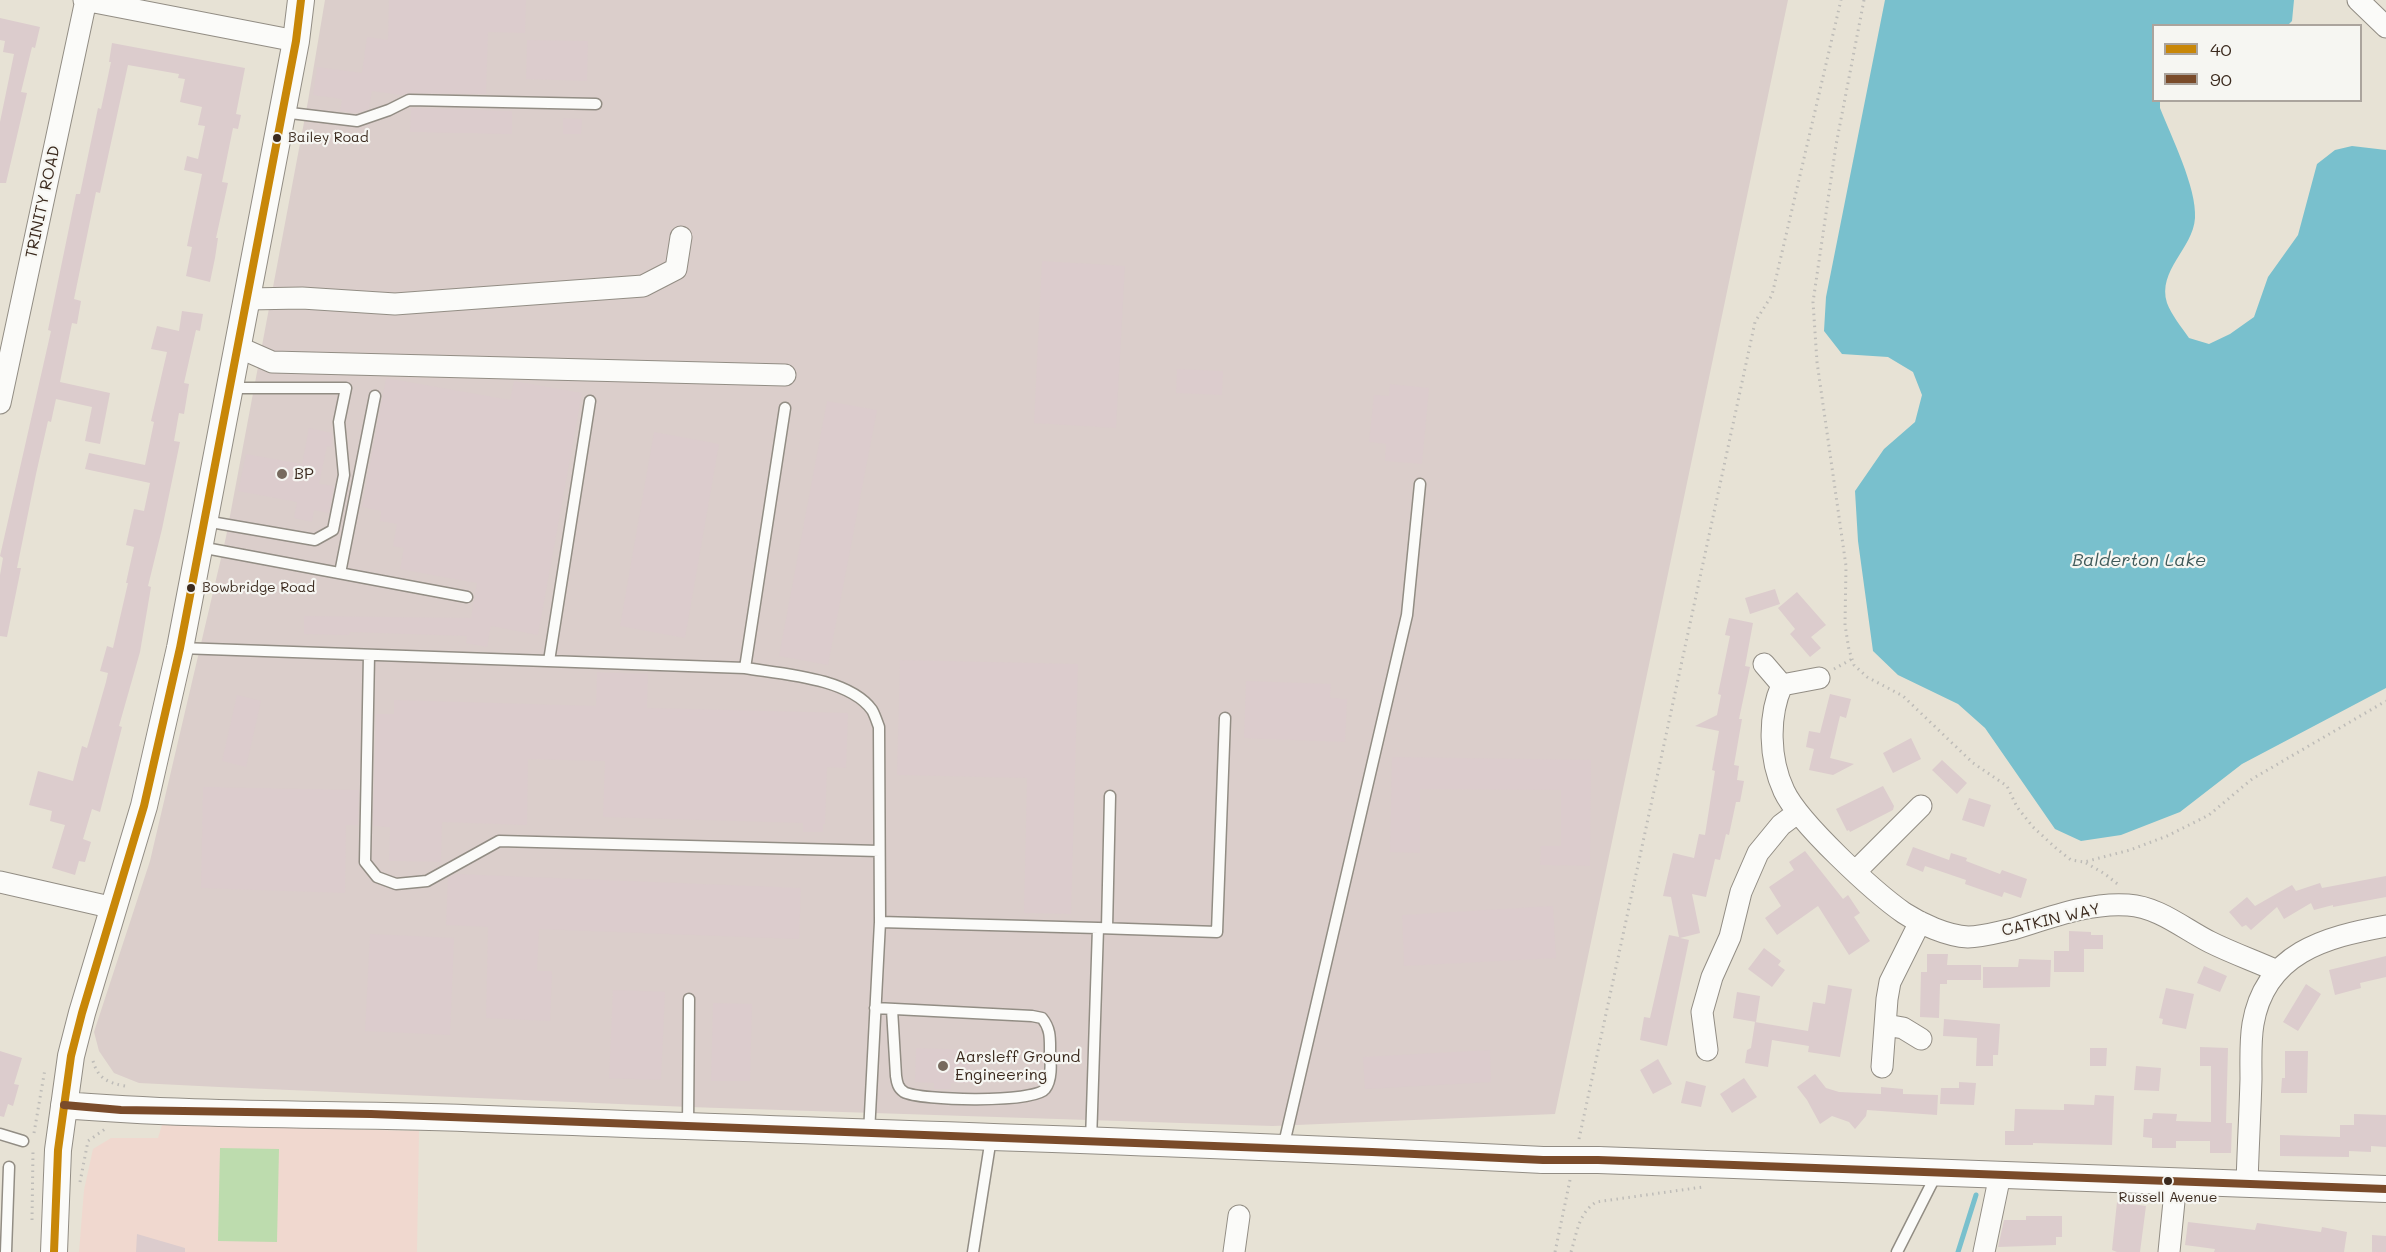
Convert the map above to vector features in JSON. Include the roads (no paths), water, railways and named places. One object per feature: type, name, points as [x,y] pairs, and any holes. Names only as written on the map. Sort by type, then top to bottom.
[{"type":"street","points":[[85,0],[296,41]]},
{"type":"street","name":"TRINITY ROAD","points":[[0,403],[85,0]]},
{"type":"street","points":[[54,1252],[58,1150],[71,1056],[78,1025],[144,806],[180,648],[296,41],[301,0]]},
{"type":"street","points":[[2358,0],[2386,27]]},
{"type":"street","points":[[247,299],[302,298],[395,304],[644,286],[676,269],[681,237]]},
{"type":"street","points":[[238,347],[272,362],[785,375]]},
{"type":"street","points":[[1764,664],[1782,685],[1819,678]]},
{"type":"street","name":"CATKIN WAY","points":[[1782,685],[1775,700],[1772,731],[1776,764],[1783,790],[1797,813],[1856,871],[1895,906],[1920,922],[1958,935],[1977,936],[2075,911],[2128,905],[2150,909],[2213,944],[2277,971]]},
{"type":"street","points":[[1856,871],[1921,806]]},
{"type":"street","points":[[1707,1050],[1702,1012],[1712,977],[1730,937],[1741,892],[1758,853],[1781,825],[1797,813]]},
{"type":"street","points":[[0,882],[114,908]]},
{"type":"street","points":[[1882,1067],[1890,982],[1920,922]]},
{"type":"street","points":[[2247,1184],[2253,1024],[2264,991],[2277,971],[2305,949],[2324,940],[2386,926]]},
{"type":"street","points":[[1886,1024],[1903,1028],[1921,1039]]},
{"type":"street","points":[[64,1105],[121,1110],[371,1114],[1543,1160],[1587,1155],[1722,1165],[2386,1189]]},
{"type":"street","points":[[1984,1252],[2000,1175]]},
{"type":"street","points":[[2169,1252],[2176,1181]]},
{"type":"street","points":[[1234,1252],[1239,1216]]},
{"type":"lane","points":[[281,112],[357,121],[409,100],[596,104]]},
{"type":"lane","points":[[204,521],[315,540],[333,530],[344,475],[339,422],[346,388],[230,388]]},
{"type":"lane","points":[[340,573],[375,396]]},
{"type":"lane","points":[[549,661],[590,401]]},
{"type":"lane","points":[[746,668],[785,408]]},
{"type":"lane","points":[[1283,1148],[1407,615],[1420,484]]},
{"type":"lane","points":[[199,547],[466,597]]},
{"type":"lane","points":[[180,648],[746,668],[829,683],[855,695],[872,710],[879,728],[880,922],[869,1133]]},
{"type":"lane","points":[[369,655],[365,862],[378,877],[396,884],[427,881],[499,841],[879,851]]},
{"type":"lane","points":[[880,922],[1217,932],[1225,718]]},
{"type":"lane","points":[[1091,1141],[1110,796]]},
{"type":"lane","points":[[688,1126],[689,999]]},
{"type":"lane","points":[[875,1008],[892,1009],[1042,1018],[1049,1027],[1051,1061],[1045,1090],[1036,1096],[1012,1098],[936,1098],[920,1097],[905,1092],[898,1087],[896,1076],[892,1009]]},
{"type":"lane","points":[[0,1134],[23,1141]]},
{"type":"lane","points":[[973,1252],[991,1137]]},
{"type":"lane","points":[[6,1252],[9,1167]]},
{"type":"lane","points":[[1897,1252],[1937,1172]]},
{"type":"water","name":"Balderton Lake","points":[[1885,0],[2294,0],[2292,21],[2289,24],[2152,24],[2152,102],[2160,102],[2160,108],[2188,177],[2195,206],[2193,229],[2171,270],[2165,291],[2167,303],[2189,338],[2209,344],[2230,334],[2254,317],[2268,277],[2298,235],[2317,164],[2335,150],[2352,146],[2386,150],[2386,688],[2242,764],[2180,812],[2121,835],[2081,841],[2055,829],[1985,728],[1958,704],[1898,675],[1873,651],[1858,541],[1855,491],[1884,449],[1915,422],[1922,395],[1913,372],[1888,357],[1842,354],[1824,331],[1826,297]]},
{"type":"waterway","points":[[1958,1252],[1976,1195]]},
{"type":"place","name":"Bailey Road","points":[[277,138]]},
{"type":"place","name":"BP","points":[[282,474]]},
{"type":"place","name":"Bowbridge Road","points":[[191,588]]},
{"type":"place","name":"Aarsleff Ground Engineering","points":[[943,1066]]},
{"type":"place","name":"Russell Avenue","points":[[2168,1181]]}]
